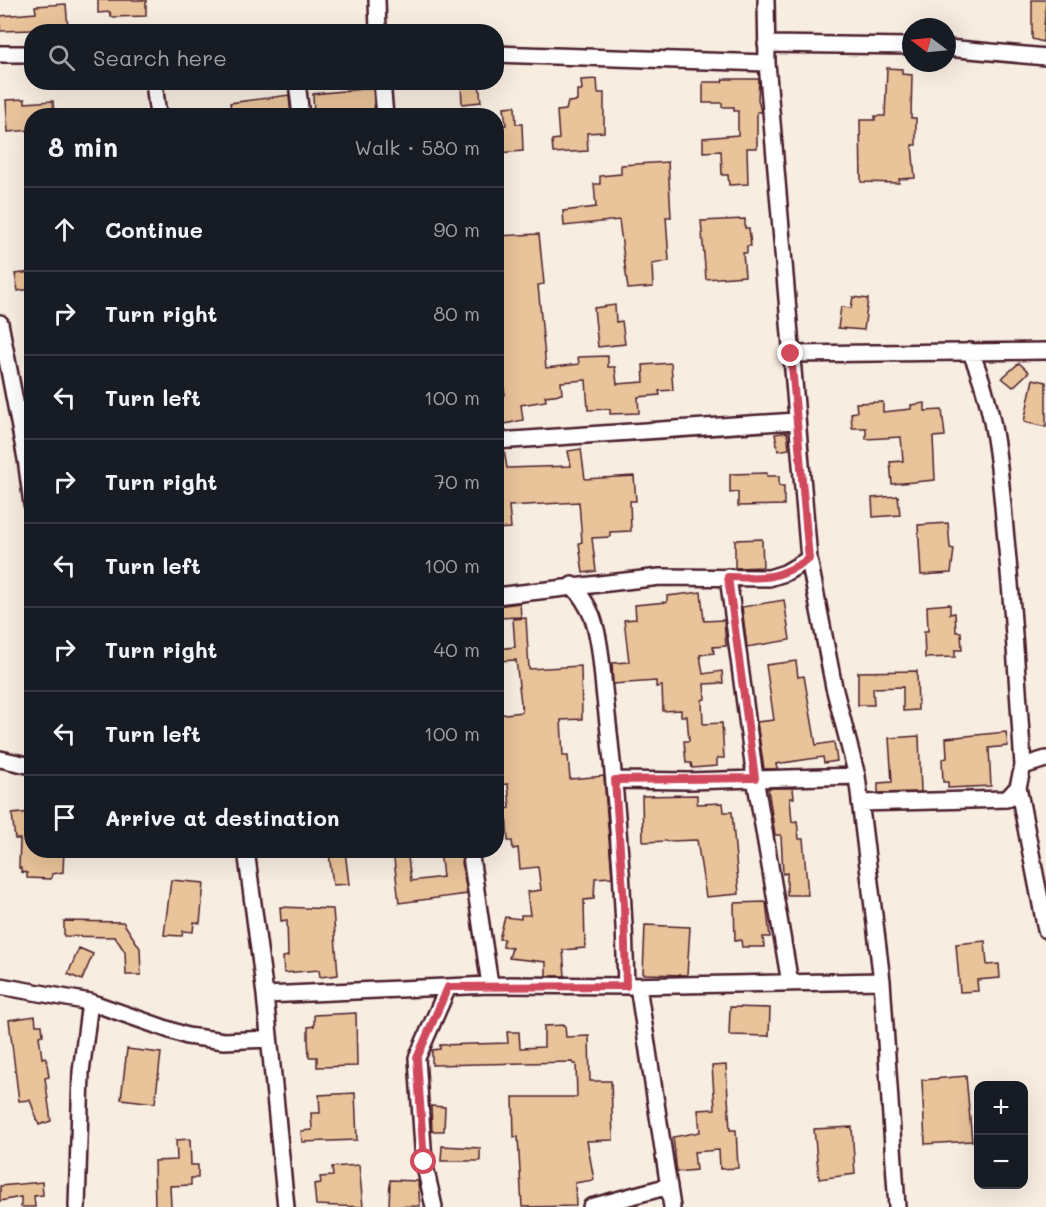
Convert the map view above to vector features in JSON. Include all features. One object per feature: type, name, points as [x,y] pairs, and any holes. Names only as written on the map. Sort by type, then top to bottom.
[{"type":"street","points":[[377,0],[378,24]]},
{"type":"street","points":[[766,0],[767,63],[795,421],[809,559],[834,687],[857,776],[882,981],[897,1207]]},
{"type":"street","points":[[766,44],[902,46]]},
{"type":"street","points":[[956,49],[1046,57]]},
{"type":"street","points":[[0,54],[24,54]]},
{"type":"street","points":[[504,54],[767,63]]},
{"type":"street","points":[[155,90],[157,108]]},
{"type":"street","points":[[298,90],[300,108]]},
{"type":"street","points":[[383,90],[384,108]]},
{"type":"street","points":[[0,323],[4,361],[24,439]]},
{"type":"street","points":[[970,351],[981,375],[993,432],[1003,504],[1015,629],[1023,766],[1018,787],[1046,930]]},
{"type":"street","points":[[791,354],[1046,351]]},
{"type":"street","points":[[504,440],[795,421]]},
{"type":"street","points":[[504,595],[660,576],[769,579],[809,559]]},
{"type":"street","points":[[728,577],[755,778],[789,983]]},
{"type":"street","points":[[572,585],[584,599],[593,617],[615,780],[632,986],[672,1207]]},
{"type":"street","points":[[0,759],[24,764]]},
{"type":"street","points":[[1023,766],[1046,759]]},
{"type":"street","points":[[615,780],[857,776]]},
{"type":"street","points":[[860,803],[1007,799],[1018,787]]},
{"type":"street","points":[[247,858],[265,995],[286,1207]]},
{"type":"street","points":[[471,858],[490,986]]},
{"type":"street","points":[[265,995],[490,986],[632,986],[882,981]]},
{"type":"street","points":[[0,986],[90,1002],[188,1036],[224,1041],[269,1039]]},
{"type":"street","points":[[434,1207],[424,1162],[417,1058],[448,987]]},
{"type":"street","points":[[77,1207],[81,1072],[90,1002]]},
{"type":"street","points":[[591,1207],[669,1186]]},
{"type":"building","points":[[98,0],[146,0],[146,16],[111,17],[110,12],[98,13]]},
{"type":"building","points":[[1032,0],[1046,0],[1043,42],[1032,39]]},
{"type":"building","points":[[66,4],[68,24],[24,24],[24,30],[0,31],[0,16],[36,13],[35,6]]},
{"type":"building","points":[[887,68],[902,69],[902,74],[912,75],[911,118],[916,118],[916,145],[912,145],[915,178],[899,179],[899,183],[861,182],[860,120],[875,120],[875,116],[885,116]]},
{"type":"building","points":[[597,79],[598,93],[604,93],[604,132],[587,133],[588,151],[553,153],[552,140],[559,139],[557,111],[566,110],[568,102],[577,101],[577,90],[582,90],[581,80]]},
{"type":"building","points":[[723,79],[759,79],[758,99],[761,112],[757,112],[757,148],[747,148],[748,184],[729,185],[728,175],[722,175],[721,151],[703,152],[703,138],[738,135],[738,111],[734,111],[734,107],[722,107],[722,103],[703,103],[703,82],[722,82]]},
{"type":"building","points":[[373,90],[374,108],[314,108],[313,94]]},
{"type":"building","points":[[461,90],[480,90],[481,102],[462,104]]},
{"type":"building","points":[[289,95],[290,108],[231,108],[230,103]]},
{"type":"building","points":[[25,99],[25,103],[53,101],[53,108],[24,108],[24,131],[8,132],[6,100]]},
{"type":"building","points":[[515,106],[516,124],[522,124],[523,151],[504,152],[504,125],[506,125],[504,107]]},
{"type":"building","points":[[668,162],[671,217],[666,217],[669,261],[652,264],[653,287],[628,289],[619,220],[564,226],[563,211],[596,207],[594,184],[600,184],[600,176],[621,174],[621,165]]},
{"type":"building","points":[[745,219],[745,228],[749,228],[751,246],[747,246],[747,253],[743,253],[745,276],[706,279],[701,221]]},
{"type":"building","points":[[539,234],[544,284],[538,285],[546,368],[579,364],[578,357],[608,356],[608,367],[615,367],[617,384],[644,382],[643,365],[671,363],[673,390],[659,391],[660,395],[638,397],[639,413],[610,414],[610,409],[588,410],[586,380],[561,382],[562,394],[545,396],[546,401],[521,405],[523,420],[504,424],[504,236]]},
{"type":"building","points":[[24,273],[24,290],[18,291],[15,274]]},
{"type":"building","points":[[853,297],[868,299],[864,330],[838,328],[841,307],[851,308]]},
{"type":"building","points":[[615,305],[616,322],[622,321],[625,344],[598,347],[594,308]]},
{"type":"building","points":[[1019,363],[1029,372],[1013,387],[1002,378]]},
{"type":"building","points":[[1033,379],[1046,382],[1046,427],[1024,422]]},
{"type":"building","points":[[883,402],[883,412],[911,409],[911,405],[925,403],[925,411],[942,410],[945,436],[933,437],[935,480],[892,484],[890,462],[903,461],[901,437],[866,439],[866,428],[852,428],[851,413],[857,412],[856,403]]},
{"type":"building","points":[[787,432],[789,449],[778,451],[775,434]]},
{"type":"building","points":[[581,449],[585,479],[634,476],[636,501],[630,501],[631,531],[610,532],[610,537],[592,538],[596,571],[583,573],[579,543],[582,542],[579,502],[509,506],[511,528],[504,528],[504,450],[507,468],[571,466],[568,451]]},
{"type":"building","points":[[767,473],[767,476],[779,476],[779,486],[784,486],[784,505],[738,506],[738,492],[730,493],[730,474]]},
{"type":"building","points":[[898,496],[900,515],[873,517],[872,498]]},
{"type":"building","points":[[948,523],[950,548],[954,549],[951,573],[921,575],[918,525]]},
{"type":"building","points":[[762,539],[763,567],[735,568],[735,540]]},
{"type":"building","points":[[701,592],[704,621],[724,620],[726,646],[713,647],[714,653],[700,655],[703,674],[722,671],[723,683],[704,684],[705,699],[702,700],[703,724],[722,723],[724,758],[717,758],[717,766],[692,768],[691,763],[686,763],[684,741],[689,741],[687,716],[681,716],[681,710],[663,711],[662,686],[656,687],[656,681],[613,684],[612,663],[629,662],[624,620],[636,619],[635,605],[667,602],[667,596]]},
{"type":"building","points":[[784,600],[790,640],[747,647],[742,607]]},
{"type":"building","points":[[520,603],[521,617],[504,618],[504,605]]},
{"type":"building","points":[[950,604],[950,614],[955,613],[956,632],[961,632],[962,650],[955,650],[955,657],[925,658],[924,631],[928,631],[927,606]]},
{"type":"building","points":[[526,618],[529,669],[581,666],[582,719],[561,720],[563,756],[568,756],[570,779],[604,776],[612,877],[595,878],[594,899],[584,900],[585,948],[563,950],[565,976],[546,976],[546,962],[509,958],[512,948],[503,947],[504,939],[499,939],[505,917],[521,919],[521,915],[530,915],[527,892],[541,890],[538,867],[520,869],[518,848],[513,849],[512,841],[508,841],[506,809],[510,808],[508,784],[504,784],[504,714],[522,712],[516,660],[504,661],[504,648],[515,647],[513,619]]},
{"type":"building","points":[[796,661],[798,677],[804,676],[816,745],[834,742],[837,761],[824,763],[823,757],[776,764],[777,769],[764,769],[757,722],[774,720],[766,665]]},
{"type":"building","points":[[917,671],[918,710],[903,711],[903,687],[873,688],[874,705],[858,705],[858,672]]},
{"type":"building","points":[[1006,732],[1008,746],[989,748],[991,786],[948,788],[948,782],[943,782],[942,759],[947,758],[946,738]]},
{"type":"building","points":[[919,736],[921,792],[878,793],[878,783],[892,782],[889,738]]},
{"type":"building","points":[[768,788],[793,788],[794,798],[790,798],[792,822],[797,821],[799,839],[803,839],[808,895],[787,895],[787,873],[783,874],[781,835],[775,835]]},
{"type":"building","points":[[697,795],[697,804],[723,803],[724,812],[732,812],[739,894],[706,897],[697,840],[643,842],[642,796]]},
{"type":"building","points":[[24,813],[24,858],[64,858],[63,872],[52,874],[51,879],[27,878],[27,873],[21,872],[19,868],[20,839],[15,839],[12,814]]},
{"type":"building","points":[[330,858],[346,858],[349,884],[333,885]]},
{"type":"building","points":[[394,858],[408,858],[411,881],[443,877],[441,858],[461,858],[467,894],[399,903]]},
{"type":"building","points":[[171,880],[204,883],[200,923],[194,922],[193,932],[183,931],[182,936],[164,935]]},
{"type":"building","points":[[766,902],[770,937],[763,937],[764,947],[742,947],[741,940],[735,941],[734,903]]},
{"type":"building","points":[[280,907],[333,909],[338,975],[320,977],[319,970],[284,973],[283,957],[288,956],[287,920],[281,921]]},
{"type":"building","points":[[64,921],[123,922],[140,948],[141,975],[126,975],[125,952],[115,937],[64,936]]},
{"type":"building","points":[[645,925],[690,927],[687,975],[643,974]]},
{"type":"building","points":[[985,941],[987,965],[999,964],[1000,978],[977,980],[978,991],[960,992],[956,944]]},
{"type":"building","points":[[79,948],[93,954],[82,980],[68,974]]},
{"type":"building","points":[[730,1007],[770,1008],[769,1036],[729,1035]]},
{"type":"building","points":[[356,1013],[357,1066],[317,1067],[317,1057],[309,1057],[308,1027],[314,1026],[314,1015]]},
{"type":"building","points":[[35,1016],[36,1025],[42,1025],[43,1035],[39,1036],[42,1058],[46,1057],[49,1077],[45,1078],[51,1121],[39,1125],[30,1100],[19,1101],[9,1020]]},
{"type":"building","points":[[565,1025],[566,1037],[589,1036],[590,1081],[611,1081],[613,1140],[587,1141],[594,1180],[575,1183],[576,1206],[522,1207],[518,1137],[514,1137],[513,1097],[577,1097],[576,1064],[573,1062],[432,1065],[432,1050],[440,1049],[440,1045],[508,1043],[507,1032],[519,1032],[520,1048],[544,1047],[544,1026]]},
{"type":"building","points":[[127,1049],[161,1053],[155,1103],[121,1099]]},
{"type":"building","points":[[726,1065],[730,1130],[736,1130],[738,1168],[720,1169],[719,1150],[694,1152],[696,1170],[677,1172],[673,1137],[700,1132],[698,1110],[715,1109],[712,1066]]},
{"type":"building","points":[[966,1076],[972,1141],[925,1144],[922,1080]]},
{"type":"building","points":[[355,1093],[357,1140],[302,1142],[301,1131],[312,1130],[311,1113],[320,1113],[319,1095]]},
{"type":"building","points":[[431,1106],[445,1107],[444,1131],[432,1131]]},
{"type":"building","points":[[852,1127],[855,1174],[819,1179],[814,1129]]},
{"type":"building","points":[[190,1139],[191,1165],[198,1165],[198,1178],[191,1178],[191,1185],[170,1186],[171,1207],[155,1207],[154,1161],[177,1160],[176,1140]]},
{"type":"building","points":[[442,1146],[480,1148],[480,1161],[441,1161]]},
{"type":"building","points":[[359,1165],[363,1207],[316,1205],[314,1184],[321,1183],[320,1177],[333,1176],[332,1167]]},
{"type":"building","points":[[390,1180],[418,1181],[420,1206],[389,1207]]},
{"type":"building","points":[[42,1182],[43,1195],[34,1196],[35,1207],[21,1207],[21,1197],[0,1201],[0,1186]]},
{"type":"route","points":[[424,1162],[417,1058],[448,987],[626,986],[624,905],[615,780],[689,781],[755,778],[728,577],[769,579],[809,559],[795,421],[791,354]]}]
